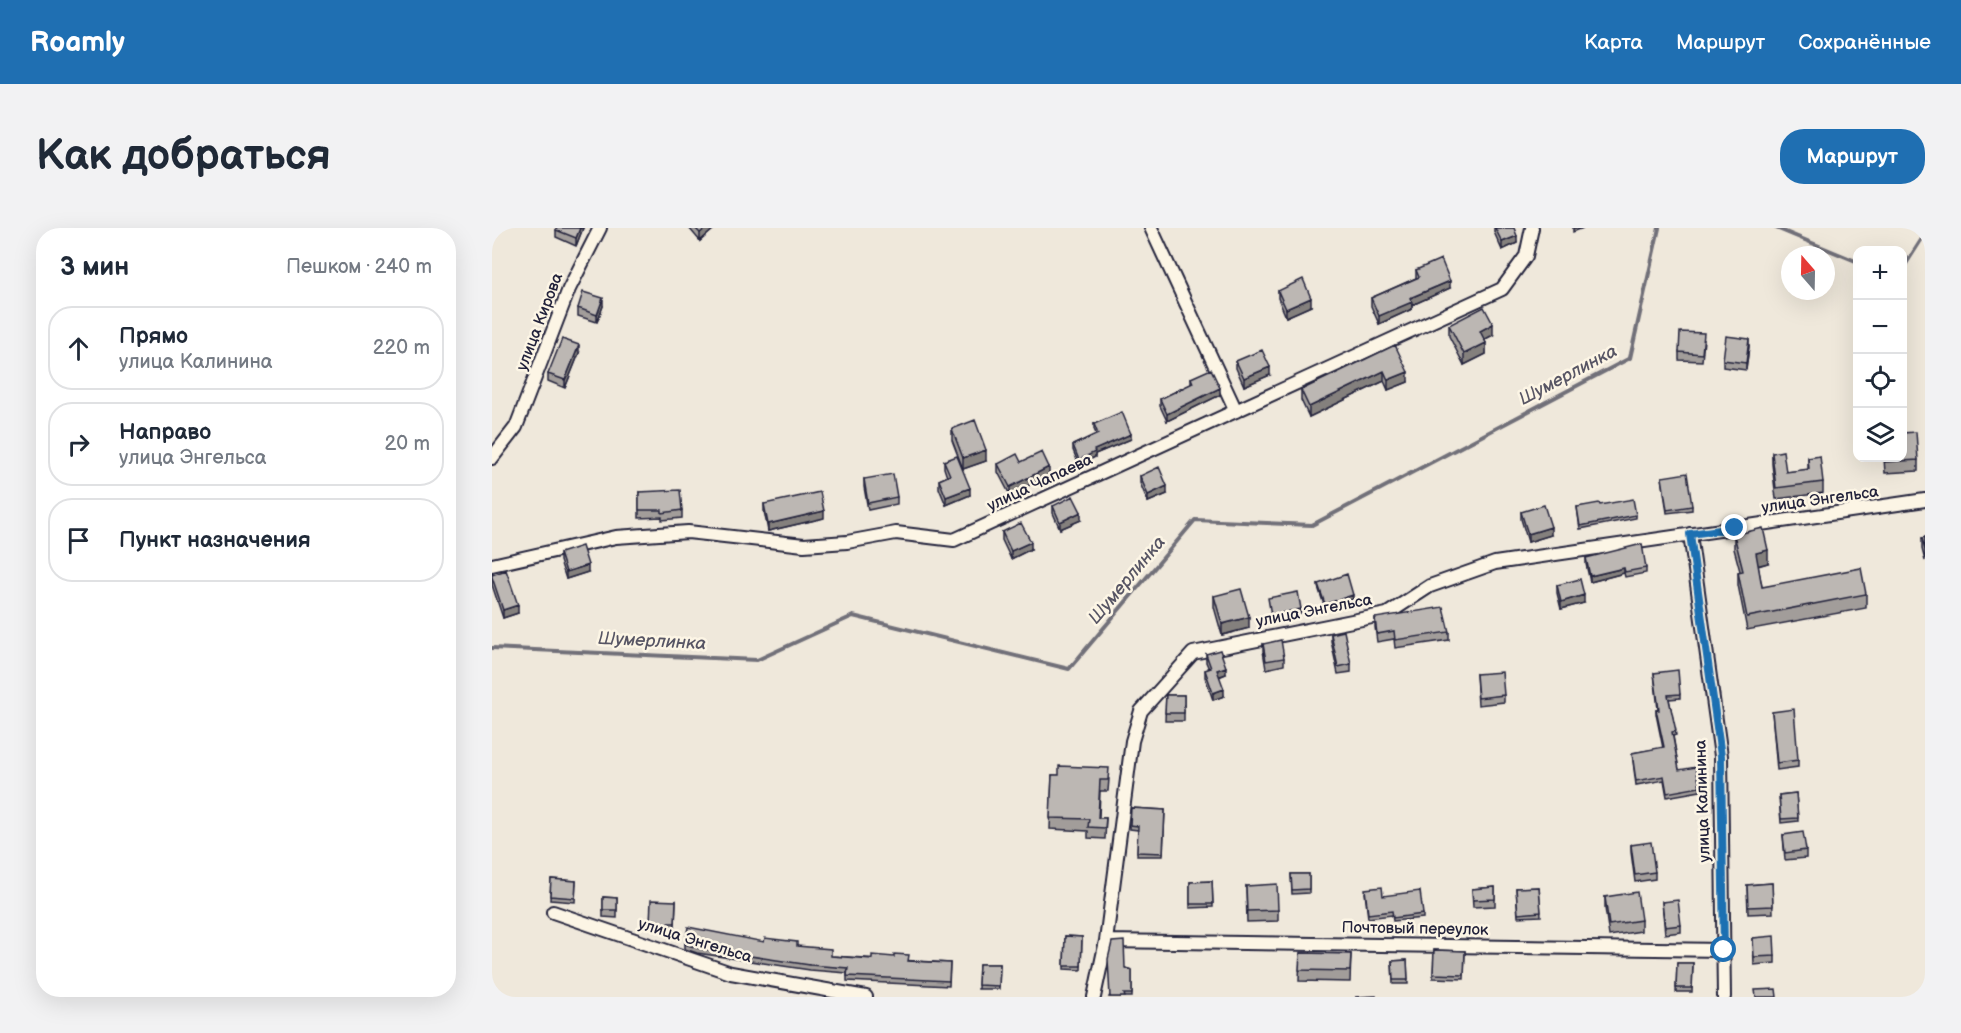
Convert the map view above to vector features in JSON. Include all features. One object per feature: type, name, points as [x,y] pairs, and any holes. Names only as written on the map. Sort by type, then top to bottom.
[{"type":"street","name":"улица Кирова","points":[[492,458],[516,427],[569,289],[600,228]]},
{"type":"street","points":[[1151,228],[1236,411]]},
{"type":"street","name":"улица Чапаева","points":[[492,565],[616,537],[688,532],[804,545],[847,542],[896,533],[954,540],[1502,289],[1526,256],[1532,228]]},
{"type":"street","name":"улица Энгельса","points":[[1083,997],[1095,991],[1106,941],[1132,741],[1141,711],[1193,653],[1388,614],[1430,586],[1495,563],[1925,500]]},
{"type":"street","name":"улица Калинина","points":[[1690,534],[1721,756],[1724,997]]},
{"type":"street","name":"улица Энгельса","points":[[553,912],[731,973],[866,997]]},
{"type":"street","name":"Почтовый переулок","points":[[1106,941],[1724,950]]},
{"type":"building","points":[[556,228],[580,228],[576,238]]},
{"type":"building","points":[[695,228],[706,228],[700,233]]},
{"type":"building","points":[[1495,228],[1514,228],[1517,236],[1502,242]]},
{"type":"building","points":[[1441,259],[1450,281],[1410,298],[1412,302],[1379,316],[1371,298],[1419,277],[1416,270]]},
{"type":"building","points":[[1303,279],[1311,298],[1286,309],[1278,291]]},
{"type":"building","points":[[583,292],[603,298],[597,315],[578,308]]},
{"type":"building","points":[[1484,307],[1493,324],[1480,331],[1486,343],[1464,354],[1449,325]]},
{"type":"building","points":[[1680,332],[1704,333],[1702,354],[1679,352]]},
{"type":"building","points":[[1726,336],[1749,339],[1746,363],[1723,360]]},
{"type":"building","points":[[562,339],[579,345],[565,380],[548,374]]},
{"type":"building","points":[[1395,345],[1408,372],[1388,380],[1384,371],[1309,407],[1301,390]]},
{"type":"building","points":[[1262,350],[1270,367],[1244,378],[1236,361]]},
{"type":"building","points":[[1211,369],[1220,388],[1167,414],[1160,399],[1193,383],[1191,378]]},
{"type":"building","points":[[1122,412],[1131,434],[1094,450],[1095,452],[1079,460],[1073,445],[1098,434],[1094,424]]},
{"type":"building","points":[[975,420],[986,450],[963,458],[952,429]]},
{"type":"building","points":[[1916,432],[1918,460],[1907,461],[1907,433]]},
{"type":"building","points":[[1783,451],[1786,472],[1809,469],[1808,458],[1820,456],[1823,482],[1776,488],[1772,453]]},
{"type":"building","points":[[1042,452],[1049,467],[1010,487],[998,464],[1017,454],[1021,462]]},
{"type":"building","points":[[957,456],[970,488],[946,497],[939,480],[950,475],[944,461]]},
{"type":"building","points":[[1159,467],[1167,486],[1148,495],[1140,476]]},
{"type":"building","points":[[1687,473],[1692,506],[1667,510],[1662,477]]},
{"type":"building","points":[[893,474],[897,497],[868,503],[864,479]]},
{"type":"building","points":[[680,490],[682,510],[662,513],[662,510],[639,510],[639,492]]},
{"type":"building","points":[[820,492],[824,511],[768,524],[764,504]]},
{"type":"building","points":[[1073,496],[1081,512],[1060,522],[1053,506]]},
{"type":"building","points":[[1633,499],[1636,515],[1580,526],[1577,507]]},
{"type":"building","points":[[1544,505],[1551,527],[1528,534],[1521,512]]},
{"type":"building","points":[[1021,523],[1031,542],[1011,551],[1002,532]]},
{"type":"building","points":[[1763,528],[1768,550],[1756,553],[1762,587],[1861,568],[1866,594],[1747,617],[1738,572],[1743,571],[1734,535]]},
{"type":"building","points":[[1642,544],[1646,568],[1625,572],[1624,568],[1590,576],[1586,558]]},
{"type":"building","points":[[582,546],[588,565],[566,572],[560,553]]},
{"type":"building","points":[[506,570],[518,605],[503,610],[492,575]]},
{"type":"building","points":[[1347,574],[1353,595],[1325,604],[1318,584]]},
{"type":"building","points":[[1580,579],[1584,595],[1561,602],[1557,585]]},
{"type":"building","points":[[1241,589],[1249,617],[1222,624],[1214,596]]},
{"type":"building","points":[[1298,592],[1301,609],[1271,615],[1268,598]]},
{"type":"building","points":[[1443,607],[1449,632],[1395,640],[1394,631],[1377,634],[1375,618]]},
{"type":"building","points":[[1344,631],[1351,664],[1338,667],[1331,634]]},
{"type":"building","points":[[1281,640],[1284,658],[1266,661],[1263,644]]},
{"type":"building","points":[[1220,650],[1226,667],[1217,670],[1224,689],[1213,693],[1205,670],[1211,668],[1206,654]]},
{"type":"building","points":[[1678,670],[1680,694],[1668,695],[1676,731],[1672,732],[1679,770],[1696,767],[1700,787],[1667,793],[1664,776],[1636,781],[1632,753],[1664,747],[1656,710],[1659,710],[1654,673]]},
{"type":"building","points":[[1502,672],[1504,695],[1478,698],[1476,674]]},
{"type":"building","points":[[1166,695],[1184,695],[1184,713],[1165,713]]},
{"type":"building","points":[[1794,709],[1798,760],[1777,763],[1772,712]]},
{"type":"building","points":[[1059,766],[1109,768],[1108,780],[1100,780],[1098,818],[1106,818],[1105,828],[1088,827],[1089,819],[1050,818],[1052,775],[1059,775]]},
{"type":"building","points":[[1796,793],[1798,818],[1781,819],[1779,795]]},
{"type":"building","points":[[1131,808],[1165,810],[1163,853],[1137,852],[1138,826],[1130,825]]},
{"type":"building","points":[[1803,832],[1806,850],[1785,853],[1783,835]]},
{"type":"building","points":[[1651,842],[1655,872],[1635,875],[1631,845]]},
{"type":"building","points":[[1291,874],[1309,874],[1309,889],[1292,890]]},
{"type":"building","points":[[551,879],[576,881],[575,898],[550,896]]},
{"type":"building","points":[[1212,881],[1213,904],[1190,904],[1190,882]]},
{"type":"building","points":[[1772,883],[1773,906],[1748,907],[1747,885]]},
{"type":"building","points":[[1277,884],[1278,910],[1247,911],[1246,886]]},
{"type":"building","points":[[1382,887],[1383,896],[1420,891],[1423,914],[1393,918],[1392,911],[1368,914],[1365,889]]},
{"type":"building","points":[[1495,887],[1495,899],[1473,900],[1472,889]]},
{"type":"building","points":[[1539,887],[1541,912],[1518,914],[1516,888]]},
{"type":"building","points":[[1637,892],[1641,920],[1609,925],[1605,897]]},
{"type":"building","points":[[603,897],[617,898],[617,910],[603,910]]},
{"type":"building","points":[[651,900],[676,901],[675,923],[650,923]]},
{"type":"building","points":[[1678,900],[1681,925],[1665,927],[1662,902]]},
{"type":"building","points":[[688,927],[764,942],[765,938],[797,942],[797,946],[831,949],[831,956],[872,959],[872,955],[894,957],[894,954],[909,955],[908,961],[950,963],[949,981],[847,976],[848,968],[810,965],[697,948],[685,944]]},
{"type":"building","points":[[1065,936],[1082,937],[1081,966],[1064,966]]},
{"type":"building","points":[[1774,936],[1775,956],[1754,957],[1753,938]]},
{"type":"building","points":[[1124,941],[1125,968],[1132,970],[1132,994],[1124,994],[1125,997],[1110,997],[1108,959],[1112,942]]},
{"type":"building","points":[[1434,950],[1465,951],[1464,975],[1433,974]]},
{"type":"building","points":[[1300,953],[1351,954],[1350,971],[1299,970]]},
{"type":"building","points":[[1407,960],[1408,980],[1393,980],[1392,961]]},
{"type":"building","points":[[1677,963],[1693,963],[1692,988],[1676,988]]},
{"type":"building","points":[[979,964],[1000,964],[999,986],[978,985]]},
{"type":"building","points":[[1776,989],[1777,997],[1756,997],[1755,990]]},
{"type":"waterway","name":"Шумерлинка","points":[[492,648],[757,660],[853,616],[1069,669],[1195,520],[1312,525],[1630,358],[1659,228]]},
{"type":"waterway","name":"Шумерлинка","points":[[1776,228],[1853,260]]},
{"type":"waterway","name":"Шумерлинка","points":[[1907,262],[1925,234]]},
{"type":"route","points":[[1724,950],[1721,756],[1690,534],[1735,528]]}]
